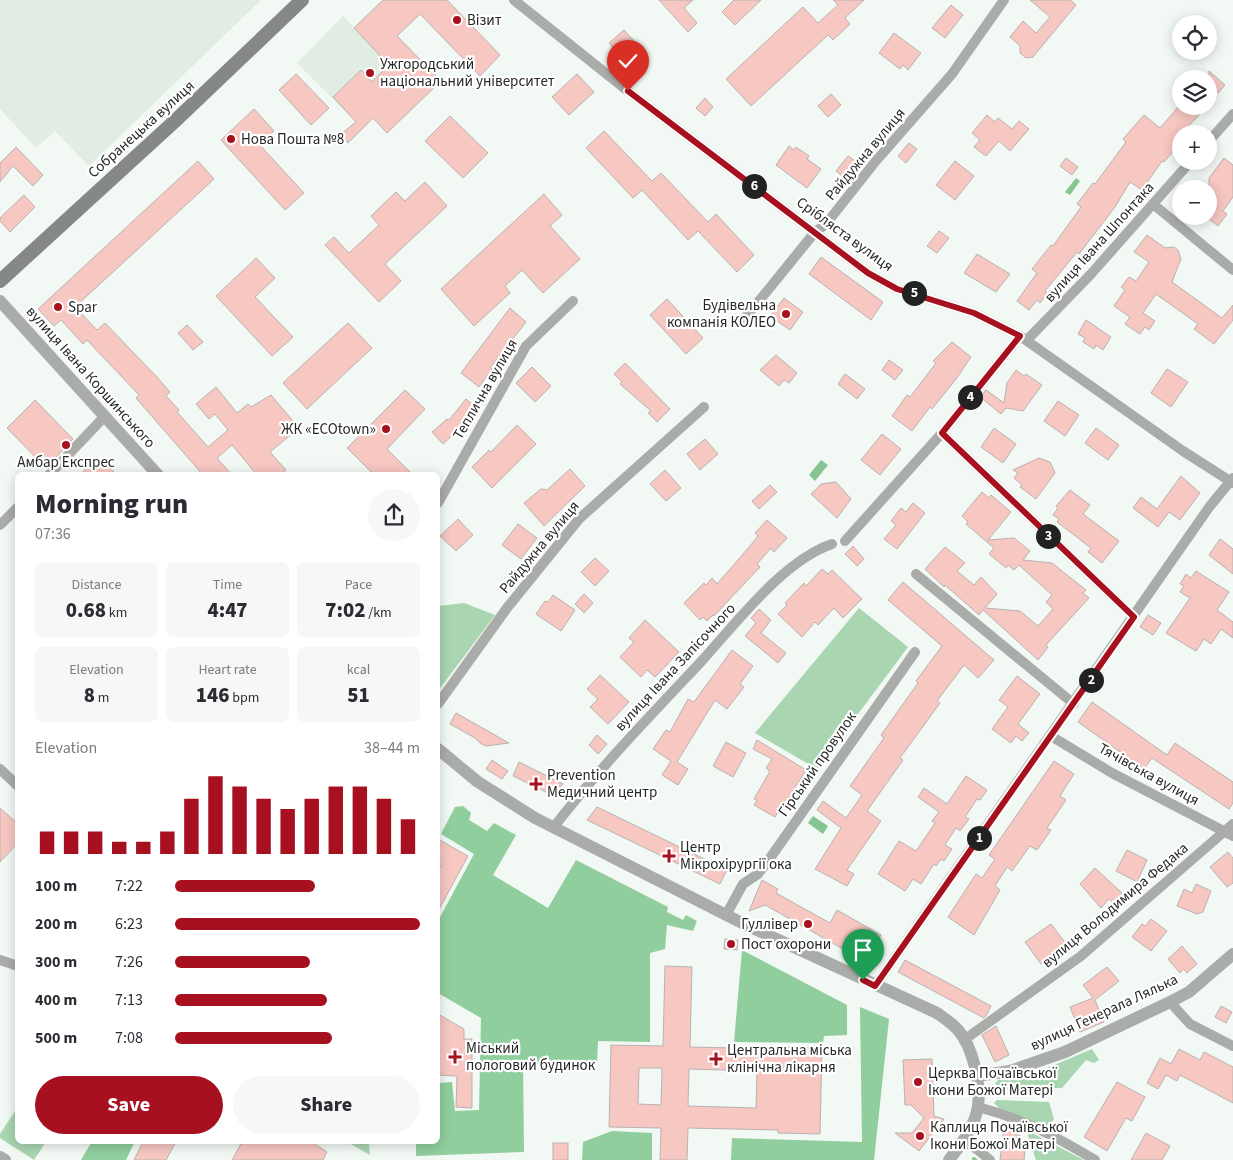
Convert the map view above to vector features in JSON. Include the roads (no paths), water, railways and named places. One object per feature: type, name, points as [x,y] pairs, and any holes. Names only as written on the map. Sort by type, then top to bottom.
[{"type":"main road","name":"Собранецька вулиця","points":[[0,281],[176,120],[302,0]]},
{"type":"street","name":"Срібляста вулиця","points":[[514,0],[628,91],[868,273],[886,284],[974,313],[1024,338],[1183,451],[1232,481]]},
{"type":"street","name":"Райдужна вулиця","points":[[742,322],[815,232],[826,224],[875,162],[952,74],[1004,0]]},
{"type":"street","points":[[1217,132],[1233,114]]},
{"type":"street","name":"вулиця Івана Шпонтака","points":[[1024,338],[1053,316],[1183,170]]},
{"type":"street","points":[[1153,204],[1233,270]]},
{"type":"street","name":"вулиця Івана Коршинського","points":[[0,300],[155,472]]},
{"type":"street","name":"Теплична вулиця","points":[[440,499],[526,346],[573,302]]},
{"type":"street","points":[[845,541],[1024,338]]},
{"type":"street","name":"Райдужна вулиця","points":[[440,701],[507,608],[580,519],[704,407]]},
{"type":"street","points":[[51,472],[105,416]]},
{"type":"street","points":[[942,433],[1134,617]]},
{"type":"street","points":[[875,986],[1052,736],[1210,506],[1232,481]]},
{"type":"street","points":[[0,525],[15,510]]},
{"type":"street","name":"вулиця Івана Запісочного","points":[[553,828],[590,781],[772,585],[807,555],[832,544]]},
{"type":"street","points":[[916,574],[1074,704]]},
{"type":"street","name":"Гірський провулок","points":[[726,915],[743,884],[758,874],[768,861],[915,652]]},
{"type":"street","name":"Тячівська вулиця","points":[[1052,736],[1112,773],[1230,830]]},
{"type":"street","points":[[440,751],[484,787],[553,828],[726,915],[875,986],[937,1013],[960,1031],[974,1061],[977,1076],[978,1107],[964,1142],[948,1160]]},
{"type":"street","points":[[0,769],[15,783]]},
{"type":"street","name":"вулиця Володимира Федака","points":[[964,1040],[1081,956],[1230,830]]},
{"type":"street","name":"вулиця Генерала Лялька","points":[[977,1076],[1010,1071],[1065,1052],[1170,1002],[1189,992],[1233,954]]},
{"type":"street","points":[[0,960],[15,965]]},
{"type":"street","points":[[1170,1002],[1190,1024],[1233,1046]]},
{"type":"street","points":[[978,1107],[1010,1115],[1044,1130],[1095,1160]]},
{"type":"street","points":[[964,1142],[990,1160]]},
{"type":"street","points":[[0,1157],[5,1160]]},
{"type":"place","name":"Візит","points":[[457,20]]},
{"type":"place","name":"Ужгородський національний університет","points":[[370,73]]},
{"type":"place","name":"Нова Пошта №8","points":[[231,139]]},
{"type":"place","name":"Spar","points":[[58,307]]},
{"type":"place","name":"Будівельна компанія КОЛЕО","points":[[786,314]]},
{"type":"place","name":"ЖК «ECOtown»","points":[[386,429]]},
{"type":"place","name":"Амбар Експрес","points":[[66,445]]},
{"type":"place","name":"Prevention Медичний центр","points":[[536,784]]},
{"type":"place","name":"Центр Мікрохірургії ока","points":[[669,856]]},
{"type":"place","name":"Гуллівер","points":[[808,924]]},
{"type":"place","name":"Пост охорони","points":[[731,944]]},
{"type":"place","name":"Міський пологовий будинок","points":[[455,1057]]},
{"type":"place","name":"Центральна міська клінічна лікарня","points":[[716,1059]]},
{"type":"place","name":"Церква Почаївської Ікони Божої Матері","points":[[918,1082]]},
{"type":"place","name":"Каплиця Почаївської Ікони Божої Матері","points":[[920,1136]]}]
